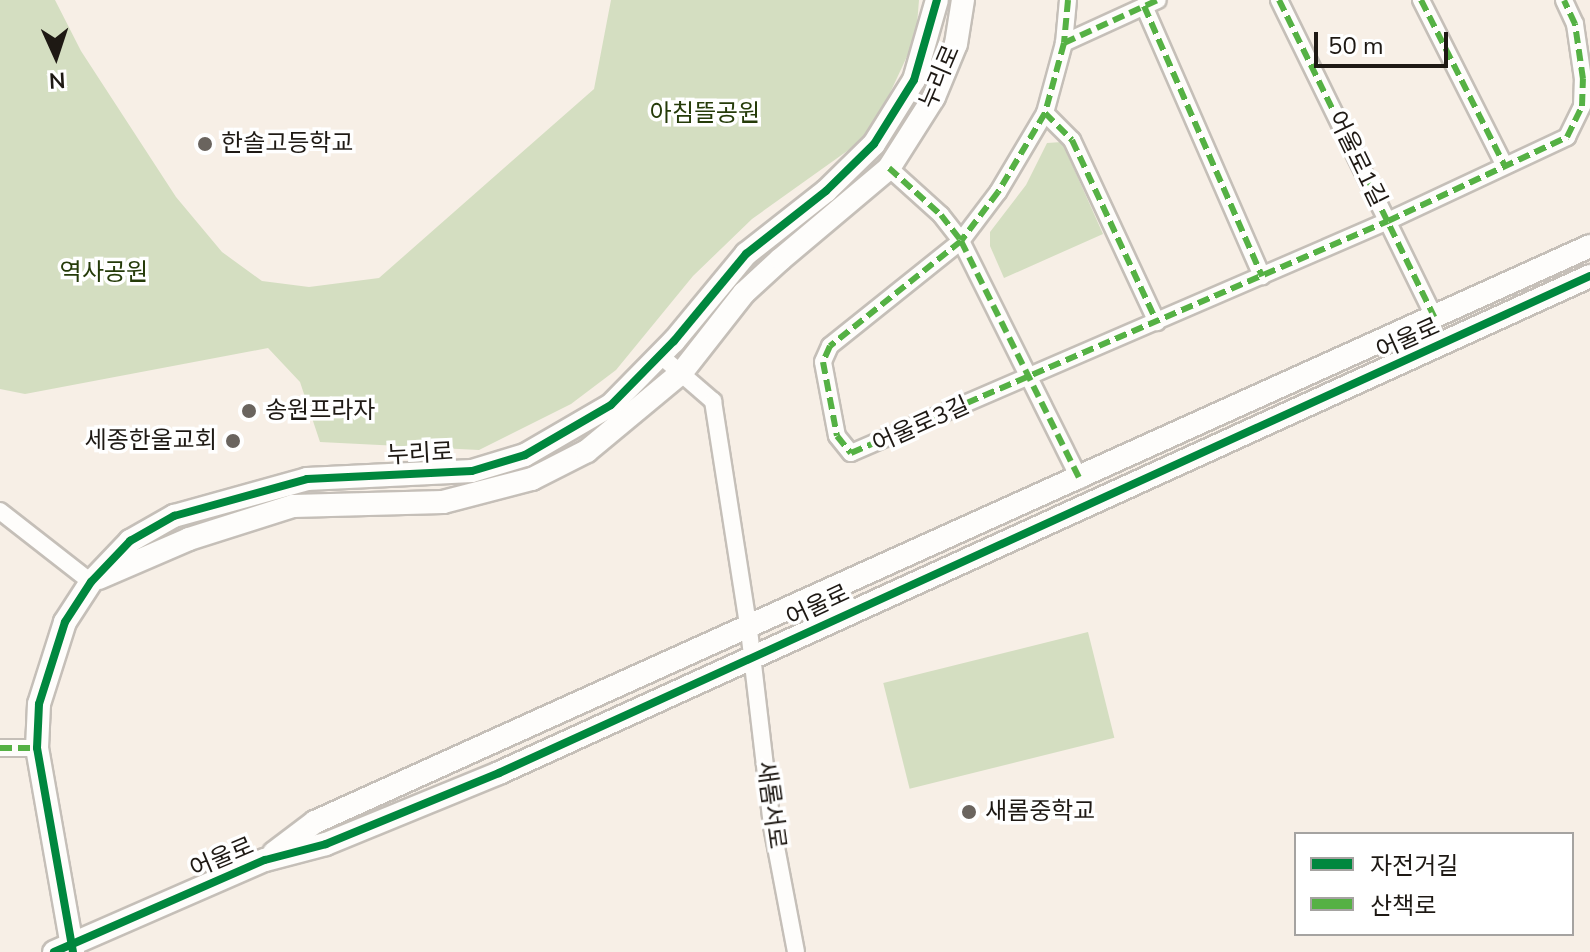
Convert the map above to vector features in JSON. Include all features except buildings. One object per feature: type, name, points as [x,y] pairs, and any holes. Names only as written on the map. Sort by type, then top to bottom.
[{"type":"street","name":"누리로","points":[[66,950],[37,748],[48,665],[65,622],[91,582],[130,541],[174,516],[236,496],[307,479],[472,471],[525,455],[611,405],[661,356],[746,254],[826,191],[874,144],[914,80],[937,0]]},
{"type":"street","name":"누리로","points":[[91,582],[189,539],[293,506],[443,502],[532,479],[619,429],[682,372],[744,293],[889,168],[934,97],[956,44],[963,0]]},
{"type":"street","name":"어울로3길","points":[[1068,0],[1064,43],[1045,113],[998,192],[961,241],[830,346],[823,362],[840,443],[851,453],[860,452],[1388,221],[1567,137],[1582,106],[1575,24],[1564,0]]},
{"type":"street","name":"어울로1길","points":[[1279,0],[1434,317]]},
{"type":"street","points":[[1421,0],[1504,164]]},
{"type":"street","points":[[1064,43],[1151,3],[1262,276]]},
{"type":"street","points":[[1045,113],[1072,140],[1157,322]]},
{"type":"street","points":[[889,168],[941,215],[961,241],[1080,480]]},
{"type":"street","name":"어울로","points":[[265,860],[315,822],[749,630],[1590,246]]},
{"type":"street","name":"어울로","points":[[66,950],[265,860],[326,844],[470,785],[1590,276]]},
{"type":"street","name":"새롬서로","points":[[661,356],[713,401],[753,658],[772,826],[796,952]]},
{"type":"street","points":[[0,511],[91,582]]},
{"type":"street","points":[[0,748],[37,748]]},
{"type":"green space","name":"아침뜰공원","points":[[0,0],[55,0],[81,51],[176,197],[222,252],[262,281],[309,287],[379,278],[594,89],[611,0],[919,0],[916,37],[871,134],[752,219],[693,276],[616,370],[571,404],[479,450],[320,442],[300,382],[268,348],[25,394],[0,389]]},
{"type":"green space","points":[[1062,142],[1103,234],[1004,278],[990,246],[990,232],[1026,185],[1047,143]]},
{"type":"green space","points":[[1088,632],[1114,738],[910,789],[883,683]]},
{"type":"marked path","points":[[1068,0],[1064,43],[1045,113],[998,192],[961,241],[830,346],[823,362],[837,436],[851,453],[1388,221],[1567,137],[1582,106],[1583,79],[1575,24],[1564,0]]},
{"type":"marked path","points":[[1064,43],[1158,0]]},
{"type":"marked path","points":[[1279,0],[1434,317]]},
{"type":"marked path","points":[[1421,0],[1504,164]]},
{"type":"marked path","points":[[1144,6],[1262,276]]},
{"type":"marked path","points":[[1045,113],[1072,140],[1157,322]]},
{"type":"marked path","points":[[889,168],[941,215],[961,241],[1080,480]]},
{"type":"marked path","points":[[0,748],[37,748]]},
{"type":"cycle path","points":[[73,952],[37,748],[39,704],[65,622],[91,582],[130,541],[174,516],[307,479],[472,471],[525,455],[611,405],[674,341],[746,254],[826,191],[874,144],[914,80],[937,0]]},
{"type":"cycle path","points":[[54,952],[265,860],[326,844],[499,773],[1590,276]]},
{"type":"place","name":"한솔고등학교","points":[[205,144]]},
{"type":"place","name":"송원프라자","points":[[249,411]]},
{"type":"place","name":"세종한울교회","points":[[233,441]]},
{"type":"place","name":"새롬중학교","points":[[969,812]]},
{"type":"park label","name":"역사공원","points":[[104,273]]}]
